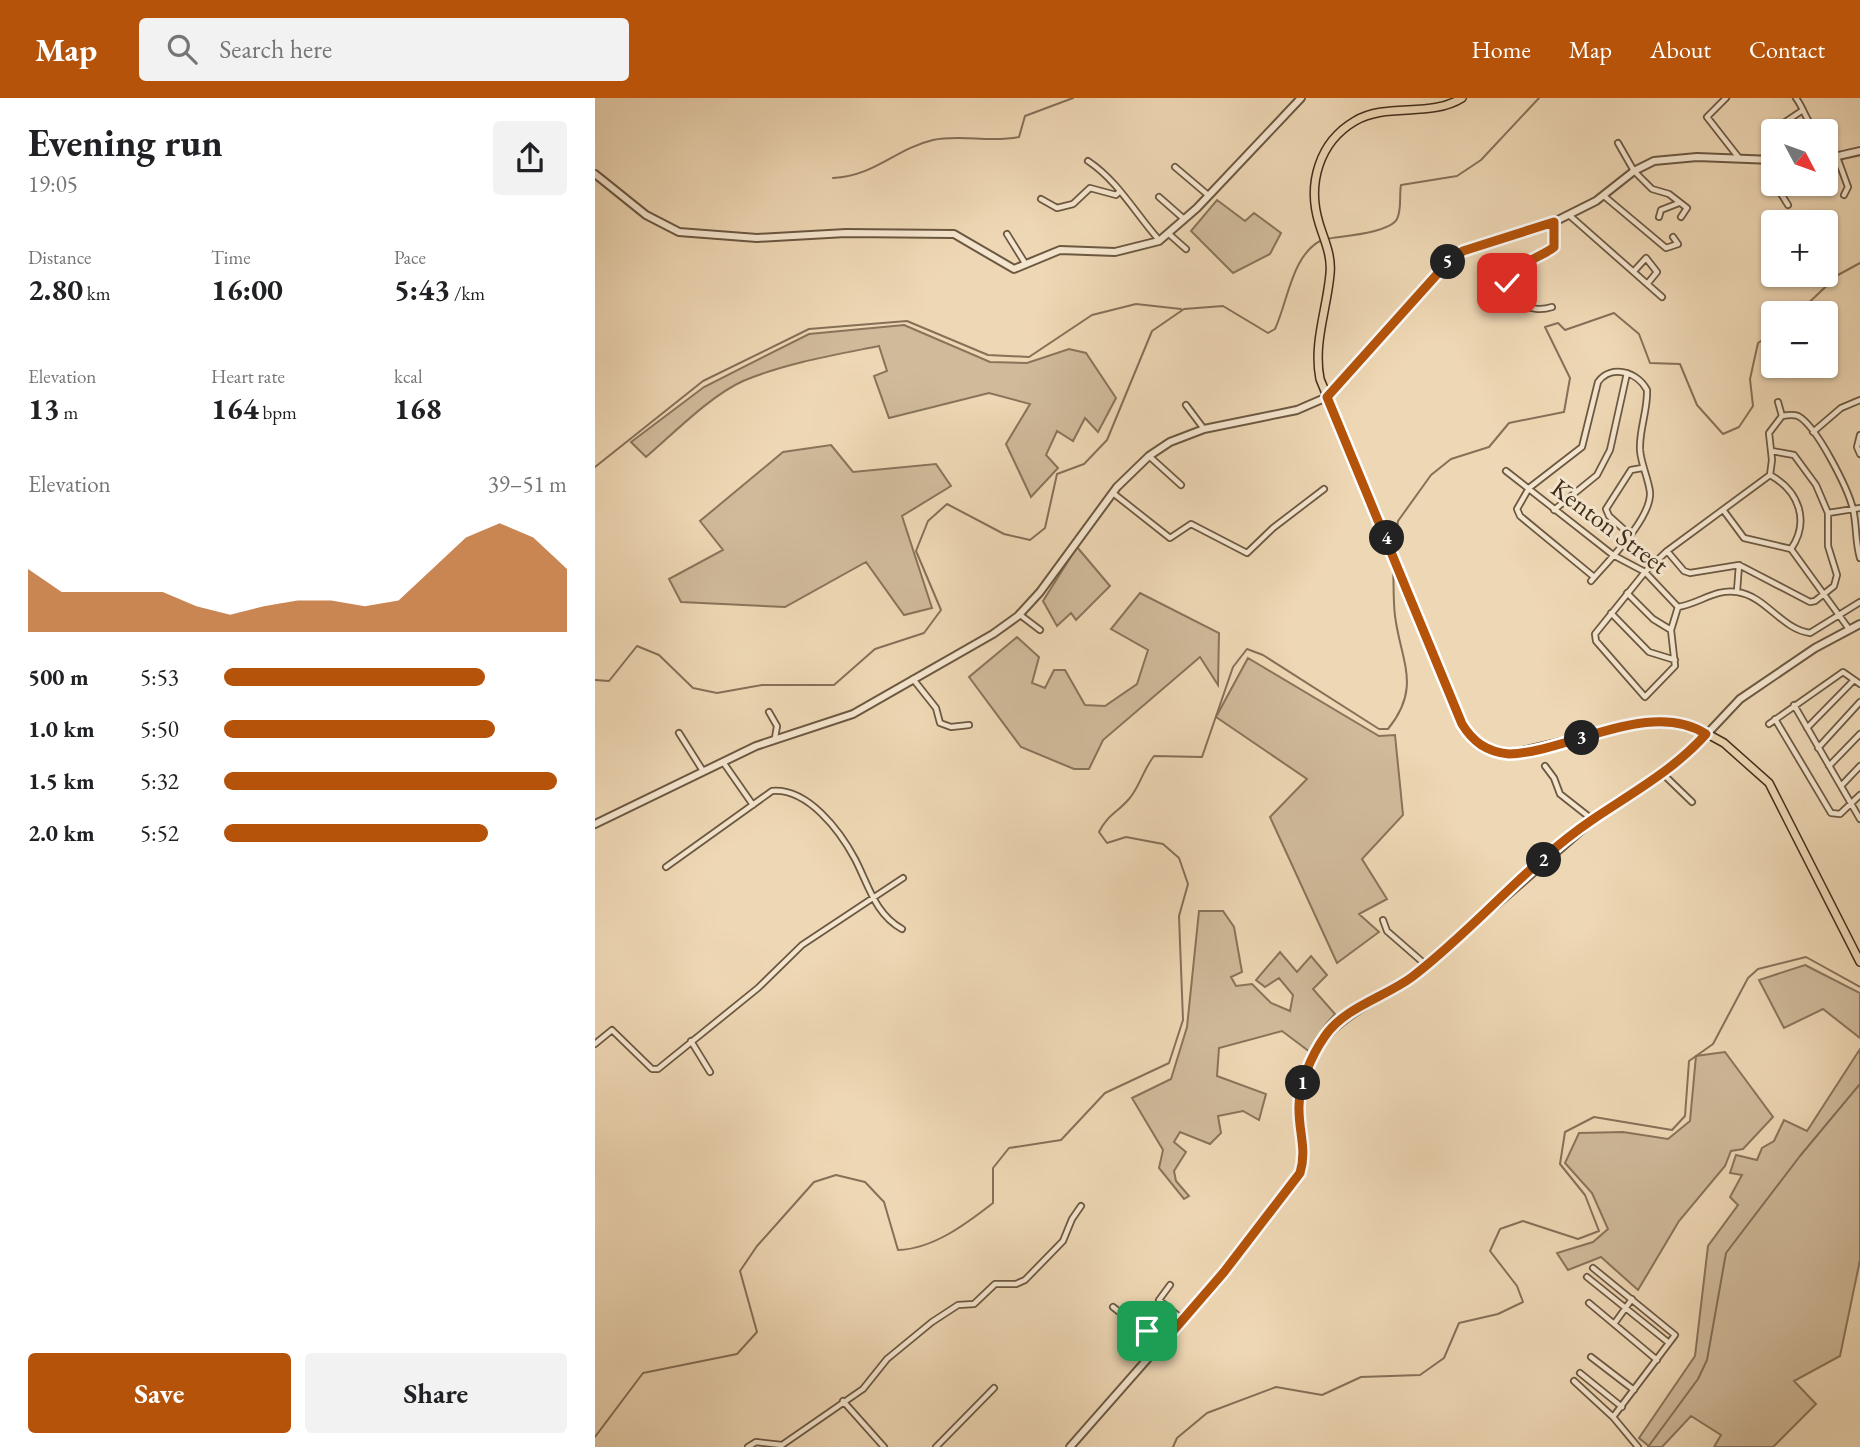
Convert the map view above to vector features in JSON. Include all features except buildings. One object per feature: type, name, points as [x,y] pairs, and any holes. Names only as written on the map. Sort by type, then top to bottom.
[{"type":"main road","points":[[1462,98],[1441,107],[1367,116],[1338,133],[1322,152],[1314,189],[1318,219],[1331,257],[1317,358],[1320,379],[1462,724],[1472,738],[1492,751],[1519,754],[1643,723],[1673,722],[1706,734],[1741,755],[1769,783],[1860,962]]},
{"type":"street","points":[[595,174],[646,215],[679,232],[757,237],[846,233],[954,234],[1014,269],[1060,250],[1115,252],[1159,241],[1184,220],[1301,98]]},
{"type":"street","points":[[1726,98],[1707,117],[1739,158]]},
{"type":"street","points":[[1795,98],[1803,110],[1805,119]]},
{"type":"street","points":[[1788,119],[1803,110]]},
{"type":"street","points":[[1618,143],[1634,171],[1653,190],[1669,194],[1688,209],[1681,217]]},
{"type":"street","points":[[1838,157],[1860,151]]},
{"type":"street","points":[[595,824],[775,738],[853,714],[993,634],[1019,614],[1039,592],[1113,493],[1149,456],[1170,442],[1204,429],[1297,410],[1327,397],[1449,261],[1463,251],[1569,215],[1604,196],[1634,171],[1654,161],[1680,157],[1761,160]]},
{"type":"street","points":[[1838,160],[1848,187],[1844,195]]},
{"type":"street","points":[[1088,162],[1111,178],[1119,192],[1159,241]]},
{"type":"street","points":[[1175,167],[1208,195]]},
{"type":"street","points":[[1041,199],[1046,205],[1057,208],[1073,204],[1090,188],[1116,195],[1119,192]]},
{"type":"street","points":[[1604,196],[1665,248],[1677,244],[1673,237]]},
{"type":"street","points":[[1783,196],[1788,205]]},
{"type":"street","points":[[1159,197],[1184,220]]},
{"type":"street","points":[[1659,217],[1661,211],[1680,203]]},
{"type":"street","points":[[1569,215],[1627,268],[1635,270],[1662,297]]},
{"type":"street","points":[[1552,307],[1540,311],[1521,305],[1512,296],[1507,283],[1508,276],[1554,247],[1554,222]]},
{"type":"street","points":[[1007,234],[1025,263]]},
{"type":"street","points":[[1169,234],[1186,249]]},
{"type":"street","points":[[1635,270],[1646,258],[1652,262],[1657,272],[1648,283]]},
{"type":"street","points":[[1610,371],[1627,373],[1644,384],[1647,390],[1640,438],[1642,468],[1650,494],[1644,518],[1593,579],[1520,516],[1517,509],[1519,501],[1529,488],[1582,447],[1598,382],[1603,375],[1610,371]]},
{"type":"street","points":[[1554,510],[1598,475],[1610,450],[1627,373]]},
{"type":"street","points":[[1813,432],[1842,408],[1860,400]]},
{"type":"street","points":[[1778,402],[1782,416]]},
{"type":"street","points":[[1186,405],[1204,429]]},
{"type":"street","points":[[1782,416],[1798,417],[1813,432],[1838,473],[1854,510],[1855,543],[1860,558]]},
{"type":"street","points":[[1678,607],[1671,630],[1675,660],[1671,673],[1645,697],[1594,636],[1645,572],[1667,551],[1770,475],[1772,452],[1769,433],[1782,416]]},
{"type":"street","points":[[1860,435],[1857,447],[1860,454]]},
{"type":"street","points":[[1667,551],[1684,571],[1690,573],[1739,565],[1755,571],[1804,601],[1815,601],[1834,586],[1837,575],[1828,545],[1828,513],[1816,485],[1794,455],[1785,451],[1772,452]]},
{"type":"street","points":[[1149,456],[1181,485]]},
{"type":"street","points":[[1629,534],[1609,516],[1606,509],[1631,470],[1642,468]]},
{"type":"street","name":"Kenton Street","points":[[1506,471],[1613,555],[1645,572],[1678,607],[1693,605],[1721,592],[1737,592]]},
{"type":"street","points":[[1770,475],[1787,490],[1802,520],[1799,537],[1791,549]]},
{"type":"street","points":[[1113,493],[1170,538],[1191,524],[1218,535],[1247,553],[1273,528],[1324,489]]},
{"type":"street","points":[[1828,513],[1860,509]]},
{"type":"street","points":[[1724,511],[1744,538],[1791,549],[1850,629]]},
{"type":"street","points":[[1739,565],[1737,592],[1752,597],[1801,632],[1810,633],[1860,602]]},
{"type":"street","points":[[1627,593],[1653,619],[1671,630]]},
{"type":"street","points":[[1611,613],[1650,652],[1675,660]]},
{"type":"street","points":[[1019,614],[1039,629]]},
{"type":"street","points":[[1070,1447],[1183,1320],[1300,1173],[1305,1158],[1299,1111],[1300,1091],[1325,1036],[1345,1016],[1396,989],[1593,820],[1690,752],[1740,699],[1761,683],[1860,624]]},
{"type":"street","points":[[1769,724],[1843,672],[1860,684]]},
{"type":"street","points":[[913,679],[936,708],[940,723],[951,727],[968,725]]},
{"type":"street","points":[[1807,728],[1854,680]]},
{"type":"street","points":[[1818,748],[1860,702]]},
{"type":"street","points":[[1794,705],[1860,820]]},
{"type":"street","points":[[769,712],[777,726],[775,738]]},
{"type":"street","points":[[1775,719],[1830,811],[1837,814],[1860,796]]},
{"type":"street","points":[[678,733],[703,771]]},
{"type":"street","points":[[1829,766],[1860,734]]},
{"type":"street","points":[[722,761],[753,805]]},
{"type":"street","points":[[1545,766],[1554,778],[1560,794],[1593,820]]},
{"type":"street","points":[[1841,786],[1860,766]]},
{"type":"street","points":[[1662,773],[1692,803]]},
{"type":"street","points":[[666,867],[777,790],[808,801],[843,839],[873,900],[890,922],[902,929]]},
{"type":"street","points":[[595,1044],[611,1030],[652,1069],[658,1069],[758,988],[802,945],[903,878]]},
{"type":"street","points":[[1383,920],[1387,931],[1426,965]]},
{"type":"street","points":[[691,1041],[710,1072]]},
{"type":"street","points":[[748,1447],[756,1442],[782,1445],[863,1388],[887,1359],[932,1322],[958,1305],[974,1304],[995,1284],[1025,1280],[1063,1241],[1081,1206]]},
{"type":"street","points":[[1593,1268],[1675,1333],[1613,1417]]},
{"type":"street","points":[[1587,1277],[1669,1343]]},
{"type":"street","points":[[1170,1285],[1159,1300],[1183,1320]]},
{"type":"street","points":[[1614,1324],[1632,1299]]},
{"type":"street","points":[[1589,1303],[1657,1360]]},
{"type":"street","points":[[1113,1307],[1160,1346]]},
{"type":"street","points":[[1137,1342],[1146,1334],[1148,1325]]},
{"type":"street","points":[[1591,1357],[1635,1390]]},
{"type":"street","points":[[1580,1373],[1622,1407]]},
{"type":"street","points":[[1574,1381],[1613,1417],[1636,1445]]},
{"type":"street","points":[[936,1447],[994,1388]]},
{"type":"street","points":[[843,1401],[884,1447]]},
{"type":"shaded area","points":[[1217,200],[1245,221],[1254,213],[1281,233],[1270,254],[1233,273],[1191,231]]},
{"type":"shaded area","points":[[904,325],[990,362],[1027,363],[1069,349],[1086,353],[1116,398],[1098,432],[1085,418],[1073,441],[1057,431],[1046,455],[1058,468],[1031,497],[1006,444],[1030,404],[989,393],[889,418],[874,376],[887,371],[879,346],[793,364],[743,381],[705,405],[646,457],[631,442],[704,387],[809,334]]},
{"type":"shaded area","points":[[831,445],[853,472],[936,464],[951,486],[902,516],[932,608],[904,615],[866,562],[785,607],[681,602],[669,579],[723,550],[700,521],[783,452]]},
{"type":"shaded area","points":[[1077,547],[1110,586],[1076,620],[1071,613],[1057,626],[1043,601]]},
{"type":"shaded area","points":[[1140,593],[1219,633],[1218,685],[1200,657],[1103,740],[1089,769],[1074,769],[1021,747],[969,677],[1017,637],[1039,657],[1032,683],[1045,688],[1054,670],[1065,670],[1085,705],[1105,706],[1137,684],[1148,650],[1111,629]]},
{"type":"shaded area","points":[[1248,658],[1379,736],[1395,735],[1403,815],[1362,859],[1387,899],[1359,914],[1379,932],[1337,963],[1270,817],[1307,779],[1216,717]]},
{"type":"shaded area","points":[[1199,911],[1223,911],[1234,927],[1242,972],[1231,977],[1236,986],[1252,984],[1271,1003],[1290,1011],[1293,995],[1279,978],[1265,987],[1256,980],[1280,952],[1297,972],[1311,956],[1327,975],[1313,989],[1335,1014],[1310,1052],[1282,1031],[1219,1048],[1217,1076],[1266,1094],[1259,1120],[1243,1111],[1218,1116],[1221,1133],[1210,1144],[1180,1132],[1174,1142],[1186,1152],[1174,1171],[1176,1181],[1189,1196],[1184,1199],[1159,1168],[1163,1150],[1132,1098],[1171,1079],[1187,1027]]},
{"type":"shaded area","points":[[1805,965],[1860,993],[1860,1038],[1823,1009],[1784,1028],[1759,980]]},
{"type":"shaded area","points":[[1860,1049],[1860,1260],[1840,1356],[1794,1381],[1816,1404],[1773,1447],[1714,1447],[1721,1435],[1691,1416],[1662,1447],[1650,1447],[1639,1438],[1695,1356],[1708,1246],[1738,1205],[1730,1197],[1742,1175],[1730,1173],[1736,1155],[1757,1160],[1762,1148],[1774,1141],[1784,1120],[1807,1131]]},
{"type":"shaded area","points":[[1725,1052],[1773,1117],[1743,1149],[1731,1151],[1725,1166],[1679,1221],[1638,1290],[1601,1257],[1568,1270],[1557,1253],[1593,1242],[1608,1229],[1592,1193],[1565,1163],[1579,1133],[1623,1132],[1668,1139],[1690,1121],[1696,1056]]},
{"type":"waterway","points":[[833,178],[861,172],[907,149],[933,140],[1019,137],[1025,116],[1073,98]]},
{"type":"waterway","points":[[1327,239],[1376,231],[1392,224],[1399,215],[1401,185],[1457,176],[1481,160],[1539,98]]},
{"type":"waterway","points":[[595,680],[609,681],[637,646],[659,655],[693,688],[717,693],[762,685],[834,685],[875,649],[924,633],[941,610],[916,551],[928,521],[947,504],[1004,534],[1030,540],[1045,528],[1057,474],[1084,464],[1107,440],[1152,331],[1184,309],[1223,306],[1268,333],[1275,329],[1280,318],[1297,267],[1312,247],[1322,240]]},
{"type":"waterway","points":[[1811,301],[1838,275],[1860,263]]},
{"type":"waterway","points":[[595,467],[703,381],[809,329],[907,321],[988,355],[1029,357],[1092,315],[1136,304],[1181,309]]},
{"type":"waterway","points":[[1394,551],[1398,521],[1431,475],[1451,459],[1489,447],[1509,423],[1564,412],[1570,378],[1545,327],[1558,323],[1565,330],[1614,313],[1639,334],[1650,363],[1680,364],[1697,405],[1723,434],[1739,427],[1753,406],[1750,379],[1758,343],[1761,341]]},
{"type":"waterway","points":[[595,1437],[643,1373],[737,1354],[757,1332],[740,1271],[757,1246],[814,1182],[836,1175],[865,1182],[884,1202],[898,1250],[924,1245],[960,1227],[993,1203],[993,1168],[1009,1148],[1061,1140],[1105,1093],[1169,1063],[1183,1020],[1179,916],[1188,884],[1179,858],[1163,844],[1126,837],[1107,843],[1099,832],[1132,795],[1154,756],[1202,757],[1233,667],[1247,649],[1263,655],[1379,729],[1388,729],[1398,714],[1407,687],[1407,674],[1395,616],[1393,567]]},
{"type":"waterway","points":[[1173,1447],[1177,1438],[1207,1413],[1276,1387],[1322,1395],[1361,1377],[1420,1375],[1444,1358],[1459,1323],[1498,1314],[1523,1302],[1517,1286],[1490,1251],[1500,1229],[1523,1221],[1578,1239],[1599,1231],[1585,1195],[1560,1164],[1565,1132],[1594,1117],[1672,1130],[1685,1116],[1689,1061],[1713,1044],[1748,978],[1758,969],[1806,957],[1860,987]]},
{"type":"waterway","points":[[1648,1447],[1698,1379],[1707,1360],[1726,1253],[1800,1156],[1860,1084]]},
{"type":"route","points":[[1147,1331],[1160,1346],[1224,1272],[1300,1173],[1305,1158],[1299,1111],[1300,1091],[1325,1036],[1335,1024],[1396,989],[1419,972],[1549,856],[1593,820],[1627,799],[1690,752],[1706,734],[1695,727],[1673,722],[1643,723],[1519,754],[1509,754],[1492,751],[1478,744],[1462,724],[1327,397],[1347,378],[1449,261],[1463,251],[1554,222],[1554,247],[1508,276],[1507,283]]}]
